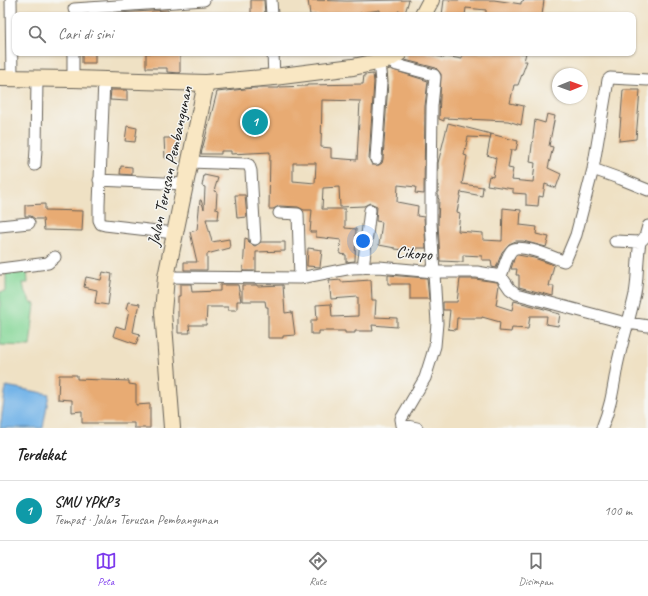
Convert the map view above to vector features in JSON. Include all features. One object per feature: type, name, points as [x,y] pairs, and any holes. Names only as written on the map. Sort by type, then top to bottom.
[{"type":"street","points":[[11,0],[6,78],[206,83]]},
{"type":"street","points":[[74,8],[204,0]]},
{"type":"street","points":[[271,0],[272,12]]},
{"type":"street","points":[[425,12],[431,0]]},
{"type":"street","points":[[73,79],[74,56]]},
{"type":"street","points":[[273,56],[274,77]]},
{"type":"street","points":[[376,159],[381,82],[388,58],[397,65],[434,75],[432,106],[431,223],[437,323],[435,346],[425,378],[401,419],[399,426],[417,428]]},
{"type":"street","name":"Jalan Terusan Pembangunan","points":[[172,428],[163,312],[166,277],[206,83],[274,77],[388,58]]},
{"type":"street","points":[[648,80],[608,78],[593,170],[576,235],[566,259],[564,261],[529,250],[517,248],[512,250],[508,256],[501,276],[510,289],[518,294],[648,326]]},
{"type":"street","points":[[35,165],[37,79]]},
{"type":"street","points":[[104,80],[99,220],[101,224],[174,234]]},
{"type":"street","points":[[189,162],[249,165],[251,171],[255,239]]},
{"type":"street","points":[[593,170],[648,190]]},
{"type":"street","points":[[100,180],[185,184]]},
{"type":"street","points":[[363,268],[370,210]]},
{"type":"street","points":[[279,214],[298,214],[300,278]]},
{"type":"street","points":[[0,226],[30,222]]},
{"type":"street","points":[[602,428],[613,396],[617,366],[637,277],[637,260],[640,242],[645,237],[648,226]]},
{"type":"street","points":[[615,241],[640,242]]},
{"type":"street","points":[[0,269],[48,263],[55,257]]},
{"type":"street","name":"Cikopo","points":[[166,277],[300,278],[352,268],[379,267],[434,272],[477,272],[501,276]]},
{"type":"green space","points":[[27,269],[28,283],[23,283],[25,293],[30,302],[35,304],[30,346],[0,345],[0,292],[6,291],[6,273]]},
{"type":"water","points":[[6,386],[49,394],[43,428],[0,428]]},
{"type":"building","points":[[251,0],[264,0],[265,12],[251,12]]},
{"type":"building","points":[[308,0],[409,0],[405,12],[380,12],[380,10],[367,12],[310,12]]},
{"type":"building","points":[[444,0],[494,0],[521,4],[524,0],[544,0],[542,12],[486,12],[486,10],[466,8],[465,12],[442,12]]},
{"type":"building","points":[[168,10],[168,12],[135,12]]},
{"type":"building","points":[[82,56],[95,56],[95,63],[82,63]]},
{"type":"building","points":[[146,56],[180,56],[180,73],[167,72],[167,68],[146,68]]},
{"type":"building","points":[[407,56],[438,56],[444,58],[445,56],[462,59],[462,56],[525,56],[524,61],[527,61],[518,85],[514,85],[510,103],[524,106],[521,125],[508,121],[444,118],[444,121],[439,119],[441,74],[436,68],[405,60]]},
{"type":"building","points":[[390,69],[428,81],[425,106],[424,194],[415,193],[416,187],[398,185],[397,202],[418,206],[417,216],[424,217],[426,248],[416,248],[415,251],[395,249],[379,245],[382,222],[376,221],[377,206],[370,203],[364,206],[340,207],[339,187],[323,188],[322,209],[345,209],[345,228],[356,229],[355,261],[346,262],[346,255],[340,254],[341,240],[316,237],[316,232],[310,232],[312,210],[304,210],[298,207],[279,206],[269,209],[270,152],[231,154],[231,151],[221,151],[221,154],[201,154],[217,92],[307,85],[363,84],[364,75],[373,74],[374,82],[369,159],[372,165],[379,165],[382,163],[383,159],[388,82],[387,70]],"holes":[[[322,100],[360,101],[357,160],[331,158],[331,148],[321,147]],[[293,163],[316,163],[315,183],[293,181]]]},
{"type":"building","points":[[111,90],[127,90],[127,101],[110,100]]},
{"type":"building","points":[[623,90],[640,90],[636,139],[619,141]]},
{"type":"building","points":[[547,114],[555,116],[549,146],[553,147],[548,168],[561,174],[556,188],[545,184],[543,197],[539,196],[538,206],[526,205],[526,194],[513,193],[513,189],[487,185],[489,176],[493,177],[496,158],[487,155],[491,134],[518,141],[516,150],[511,150],[508,168],[513,169],[511,180],[533,182],[535,163],[530,162],[535,120],[545,123]]},
{"type":"building","points":[[448,123],[491,134],[490,138],[468,137],[464,155],[467,156],[462,184],[483,187],[482,196],[461,192],[457,212],[460,213],[458,231],[483,233],[483,240],[502,241],[503,208],[521,210],[520,225],[537,227],[536,234],[549,237],[546,247],[523,241],[516,241],[509,244],[502,252],[496,268],[492,267],[491,260],[482,260],[482,256],[463,255],[463,262],[440,261],[438,223],[438,163]]},
{"type":"building","points":[[127,126],[137,128],[135,142],[125,141]]},
{"type":"building","points":[[164,138],[177,138],[177,158],[165,158]]},
{"type":"building","points":[[121,166],[132,167],[132,175],[120,174]]},
{"type":"building","points":[[204,175],[218,178],[214,191],[217,192],[216,209],[219,210],[218,219],[206,219],[212,242],[229,239],[230,248],[207,254],[207,270],[184,270],[184,262],[197,262],[190,232],[197,230],[200,200],[204,209],[205,187],[202,186]]},
{"type":"building","points":[[235,195],[245,195],[247,217],[237,218]]},
{"type":"building","points":[[45,204],[45,210],[83,211],[82,231],[44,230],[43,219],[35,219],[31,216],[25,216],[25,205]]},
{"type":"building","points":[[245,238],[248,239],[249,243],[255,246],[261,242],[285,242],[285,251],[256,252],[256,271],[243,271]]},
{"type":"building","points":[[308,248],[322,250],[320,267],[307,266]]},
{"type":"building","points":[[518,255],[534,258],[554,265],[549,286],[554,286],[553,296],[519,287],[519,275],[516,275],[517,269],[511,269],[514,259]]},
{"type":"building","points":[[103,272],[112,274],[108,305],[95,303],[97,290],[84,287],[86,277],[101,280]]},
{"type":"building","points":[[388,275],[427,278],[429,299],[410,299],[410,284],[388,284]]},
{"type":"building","points":[[460,279],[475,279],[497,282],[499,285],[496,305],[512,310],[514,301],[552,311],[560,314],[558,326],[546,324],[547,316],[530,316],[528,329],[512,328],[511,332],[499,331],[500,322],[482,317],[457,318],[456,330],[448,329],[450,310],[443,310],[443,302],[457,302]]},
{"type":"building","points":[[341,280],[341,282],[371,280],[372,300],[376,300],[375,317],[397,318],[397,327],[372,325],[373,331],[355,331],[355,333],[345,333],[345,331],[319,331],[319,334],[311,334],[311,320],[317,320],[316,305],[331,304],[332,317],[358,316],[358,297],[331,299],[329,281]]},
{"type":"building","points":[[180,284],[191,284],[192,292],[220,291],[220,285],[238,285],[241,301],[237,301],[237,310],[228,310],[228,307],[207,307],[206,325],[189,325],[190,333],[178,333],[178,296],[180,296]]},
{"type":"building","points":[[242,285],[283,285],[285,313],[292,312],[295,335],[283,336],[283,338],[268,338],[268,307],[266,307],[265,301],[242,301]]},
{"type":"building","points":[[128,302],[140,304],[138,312],[137,311],[133,332],[140,334],[136,344],[113,336],[116,326],[125,329],[129,310],[126,309]]},
{"type":"building","points":[[59,375],[77,375],[77,379],[129,381],[129,384],[136,385],[136,405],[150,404],[150,428],[134,428],[134,423],[82,423],[82,411],[72,412],[72,400],[58,399]]},
{"type":"place","name":"SMU YPKP3","points":[[255,122]]}]
